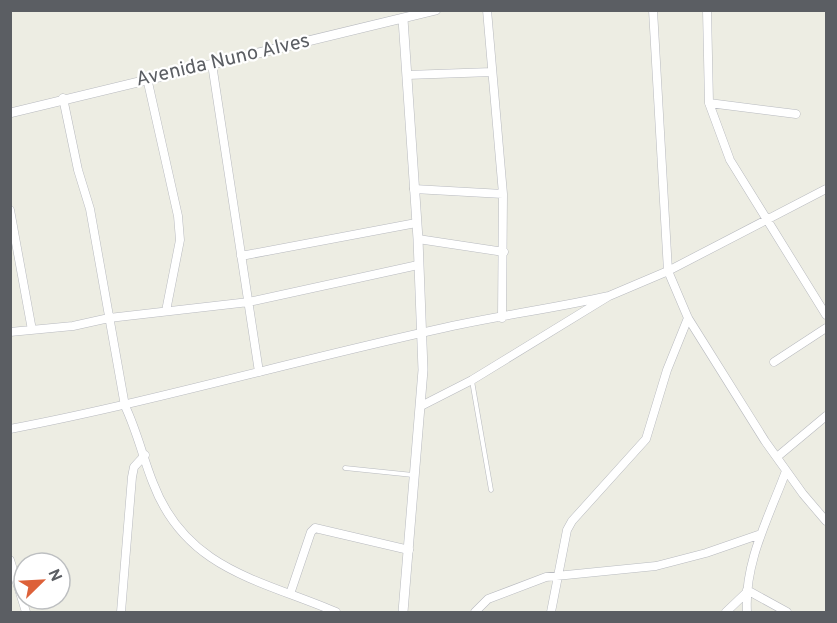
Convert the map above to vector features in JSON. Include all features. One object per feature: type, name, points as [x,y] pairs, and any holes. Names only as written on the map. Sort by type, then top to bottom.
[{"type":"street","name":"Avenida Nuno Alves","points":[[10,113],[147,78],[436,10]]},
{"type":"street","points":[[487,10],[503,194],[502,318]]},
{"type":"street","points":[[653,10],[668,271],[688,318],[786,471],[826,521]]},
{"type":"street","points":[[707,10],[709,103],[730,160],[826,315]]},
{"type":"street","points":[[403,19],[422,334],[421,406],[403,612]]},
{"type":"street","points":[[212,64],[258,372]]},
{"type":"street","points":[[407,75],[492,72]]},
{"type":"street","points":[[147,78],[178,216],[180,240],[166,311]]},
{"type":"street","points":[[63,99],[78,170],[90,209],[125,406],[165,509],[200,552],[229,570],[336,612]]},
{"type":"street","points":[[709,103],[796,114]]},
{"type":"street","points":[[414,189],[503,194]]},
{"type":"street","points":[[421,406],[471,380],[609,296],[668,271],[826,189]]},
{"type":"street","points":[[10,210],[32,330]]},
{"type":"street","points":[[242,256],[416,223]]},
{"type":"street","points":[[418,239],[504,252]]},
{"type":"street","points":[[10,332],[73,326],[109,318],[249,302],[418,266]]},
{"type":"street","points":[[10,429],[125,406],[207,383],[422,334],[609,296]]},
{"type":"street","points":[[551,612],[564,541],[572,521],[646,439],[667,370],[688,318]]},
{"type":"street","points":[[774,362],[826,328]]},
{"type":"street","points":[[777,457],[826,416]]},
{"type":"street","points":[[121,612],[132,477],[134,467],[144,455]]},
{"type":"street","points":[[747,612],[746,592],[761,534],[786,471]]},
{"type":"street","points":[[290,594],[311,532],[315,528],[408,550]]},
{"type":"street","points":[[475,612],[489,599],[557,575],[656,566],[706,553],[761,534]]},
{"type":"street","points":[[10,560],[26,612]]},
{"type":"street","points":[[726,612],[746,592]]},
{"type":"street","points":[[746,592],[787,612]]},
{"type":"lane","points":[[471,380],[491,490]]},
{"type":"lane","points":[[345,468],[414,475]]}]
